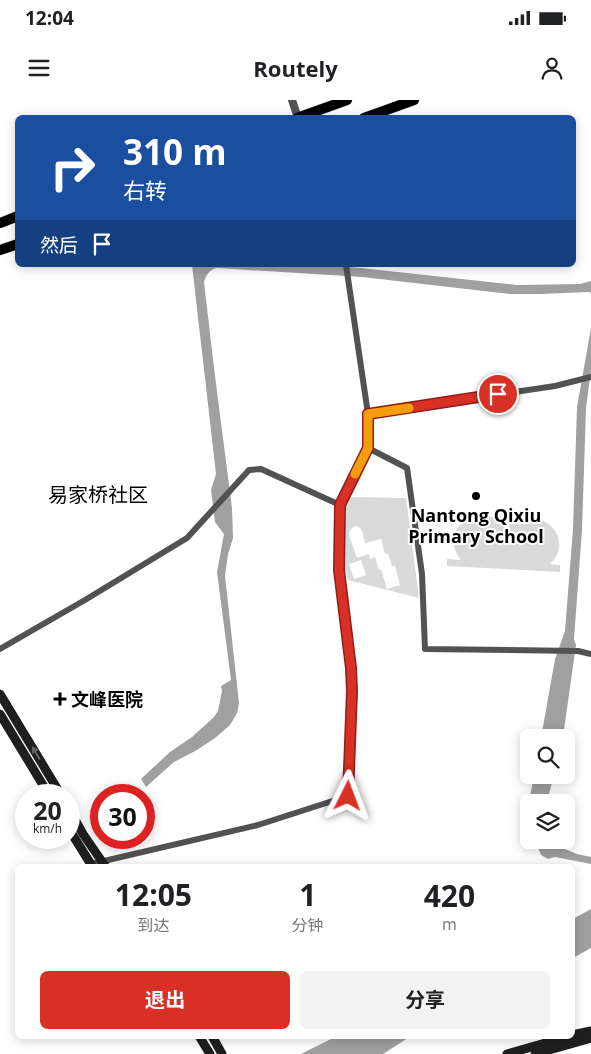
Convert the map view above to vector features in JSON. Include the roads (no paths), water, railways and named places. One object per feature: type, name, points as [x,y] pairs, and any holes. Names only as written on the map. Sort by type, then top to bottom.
[{"type":"main road","points":[[304,115],[347,100]]},
{"type":"main road","points":[[372,115],[414,100]]},
{"type":"main road","points":[[0,223],[15,217]]},
{"type":"main road","points":[[0,250],[15,245]]},
{"type":"main road","points":[[0,694],[54,784]]},
{"type":"main road","points":[[0,714],[42,784]]},
{"type":"main road","points":[[80,830],[103,864]]},
{"type":"main road","points":[[80,847],[90,864]]},
{"type":"main road","points":[[575,1035],[591,1031]]},
{"type":"main road","points":[[535,1054],[591,1038]]},
{"type":"main road","points":[[201,1039],[210,1054]]},
{"type":"main road","points":[[214,1039],[222,1054]]},
{"type":"main road","points":[[507,1054],[560,1039]]},
{"type":"street","points":[[292,100],[297,115]]},
{"type":"street","points":[[103,864],[258,825],[348,796],[352,691],[339,570],[340,505],[368,448],[368,414],[346,267]]},
{"type":"street","points":[[368,414],[555,386],[591,377]]},
{"type":"street","points":[[368,448],[407,468],[422,574],[426,649],[578,651],[591,654]]},
{"type":"street","points":[[0,649],[187,538],[249,470],[261,469],[340,505]]},
{"type":"place","name":"Nantong Qixiu Primary School","points":[[476,496]]},
{"type":"place","name":"文峰医院","points":[[60,699]]},
{"type":"district","name":"易家桥社区","points":[[98,494]]}]
